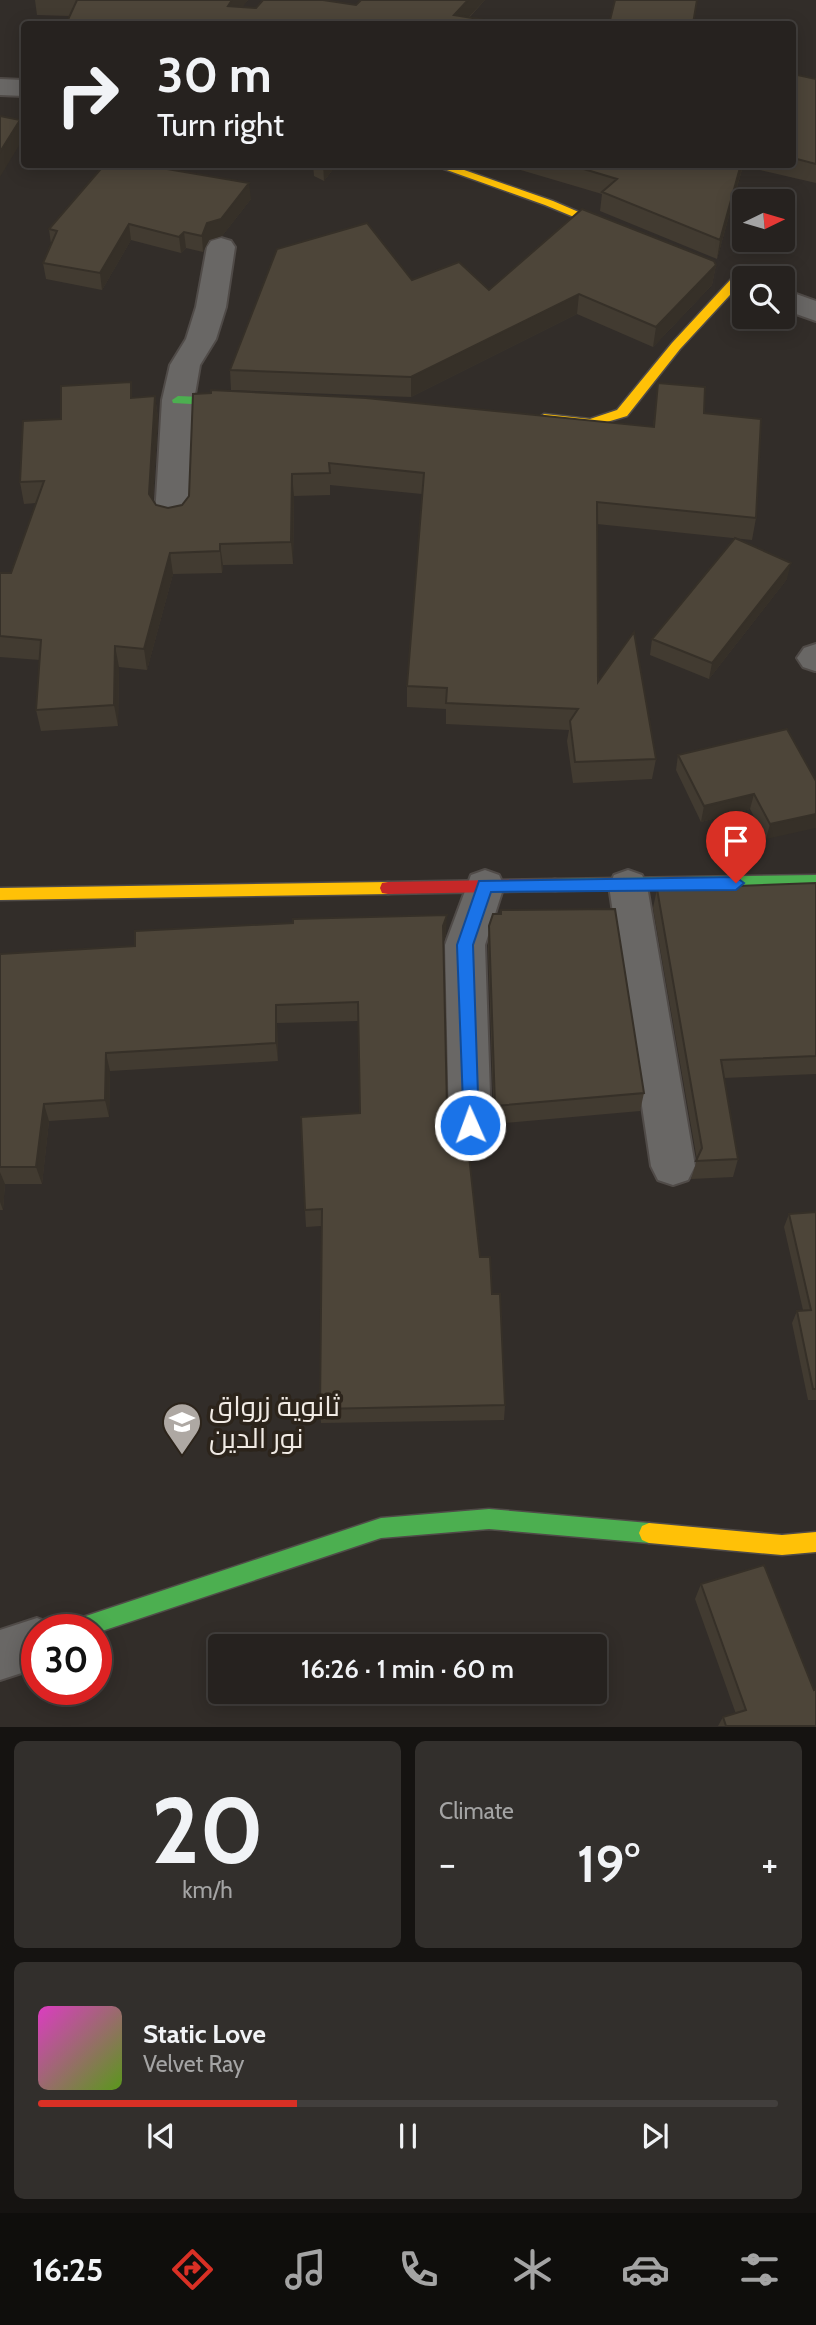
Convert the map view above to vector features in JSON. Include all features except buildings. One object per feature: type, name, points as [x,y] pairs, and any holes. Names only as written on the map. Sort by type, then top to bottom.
[{"type":"street","points":[[0,87],[21,88]]},
{"type":"street","points":[[446,168],[637,239]]},
{"type":"street","points":[[172,516],[178,400],[185,365],[201,340],[211,307],[221,247]]},
{"type":"street","points":[[522,416],[590,423],[622,413],[732,282]]},
{"type":"street","points":[[795,303],[816,312]]},
{"type":"street","points":[[178,400],[261,404]]},
{"type":"street","points":[[0,894],[816,881]]},
{"type":"street","points":[[470,1125],[465,945],[485,886]]},
{"type":"street","points":[[628,886],[673,1166]]},
{"type":"street","points":[[112,1617],[381,1528],[489,1519],[782,1545],[816,1542]]},
{"type":"street","points":[[0,1655],[21,1648]]},
{"type":"traffic: fast","points":[[178,400],[246,403]]},
{"type":"traffic: fast","points":[[555,885],[816,881]]},
{"type":"traffic: fast","points":[[112,1617],[381,1528],[489,1519],[649,1533]]},
{"type":"traffic: slow","points":[[447,168],[549,203],[624,234]]},
{"type":"traffic: slow","points":[[544,418],[590,423],[622,413],[676,346],[732,285]]},
{"type":"traffic: slow","points":[[0,894],[388,888]]},
{"type":"traffic: slow","points":[[649,1533],[782,1545],[816,1542]]},
{"type":"traffic: jam","points":[[388,888],[555,885]]},
{"type":"place","name":"ثانوية زرواق نور الدين","points":[[182,1456]]},
{"type":"route","points":[[470,1125],[465,945],[485,886],[736,883]]}]
